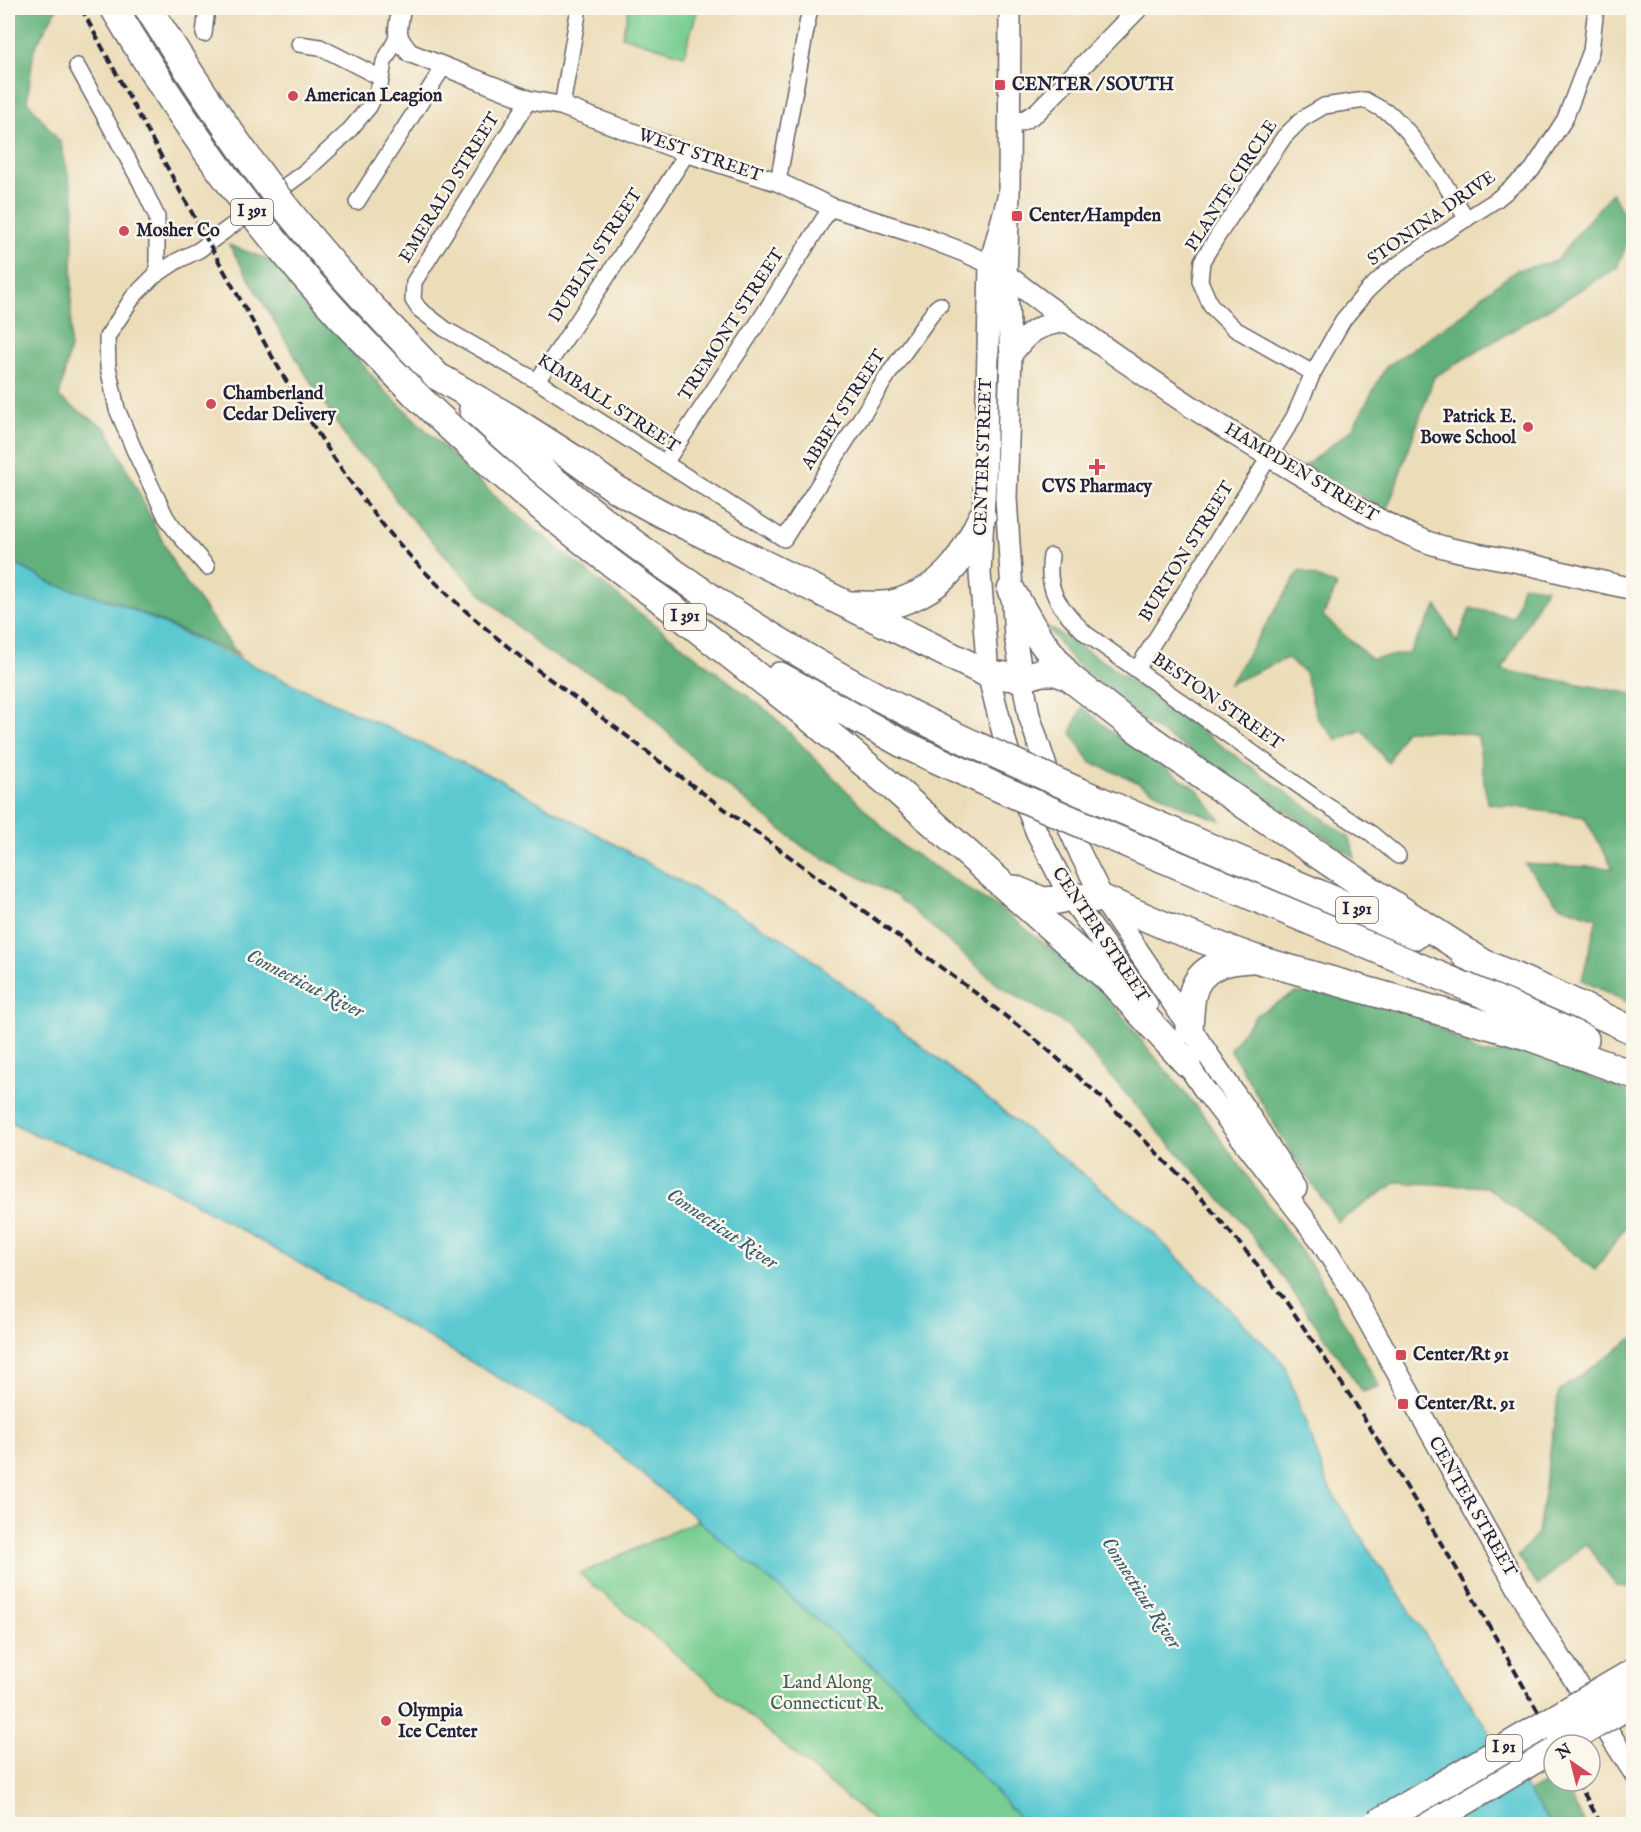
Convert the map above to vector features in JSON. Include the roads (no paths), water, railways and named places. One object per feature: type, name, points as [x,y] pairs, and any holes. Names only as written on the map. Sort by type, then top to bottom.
[{"type":"highway","name":"I 391","points":[[114,8],[171,99],[246,204],[327,303],[417,396],[483,459],[589,546],[662,601],[738,651],[903,744],[1095,830],[1512,1007],[1634,1064]]},
{"type":"highway","name":"I 391","points":[[148,8],[195,81],[269,186],[351,285],[438,376],[495,430],[564,490],[636,546],[710,599],[828,671],[975,745],[1566,999],[1634,1031]]},
{"type":"highway","points":[[438,376],[510,418],[625,494],[988,674],[1023,678],[1041,672],[1056,672],[1070,677]]},
{"type":"highway","points":[[846,605],[891,604],[906,600],[930,588],[948,574],[959,560],[982,517]]},
{"type":"highway","points":[[1011,590],[1038,637],[1070,677],[1127,722],[1215,785],[1482,963]]},
{"type":"highway","points":[[662,601],[810,718],[895,789],[1112,982],[1187,1063]]},
{"type":"highway","points":[[1000,882],[1043,901],[1070,897],[1103,899],[1168,927],[1256,959],[1527,1036],[1634,1075]]},
{"type":"highway","points":[[1189,1029],[1192,993],[1199,979],[1211,968],[1229,960],[1256,959]]},
{"type":"highway","name":"I 91","points":[[1376,1824],[1634,1672]]},
{"type":"highway","points":[[1581,1733],[1634,1702]]},
{"type":"highway","name":"I 91","points":[[1427,1824],[1542,1756]]},
{"type":"main road","name":"CENTER STREET","points":[[1010,8],[1009,194],[998,270],[980,573],[988,674],[1020,790],[1037,832],[1070,897],[1204,1089],[1319,1238],[1349,1286],[1540,1628],[1634,1772]]},
{"type":"main road","name":"CENTER STREET","points":[[998,270],[1011,355],[1006,498],[1015,637],[1029,715],[1058,803],[1103,899],[1309,1209],[1319,1238]]},
{"type":"main road","name":"HAMPDEN STREET","points":[[998,270],[1171,393],[1269,456],[1377,519],[1425,541],[1469,553],[1634,589]]},
{"type":"main road","points":[[1011,355],[1022,340],[1034,330],[1048,324],[1067,321]]},
{"type":"street","points":[[204,34],[207,8]]},
{"type":"street","points":[[207,567],[175,530],[162,509],[135,452],[117,409],[108,367],[106,337],[133,297],[157,274],[199,250],[307,170],[362,116],[380,86],[384,62],[398,36],[401,8]]},
{"type":"street","points":[[562,106],[579,8]]},
{"type":"street","points":[[778,182],[810,8]]},
{"type":"street","points":[[1010,126],[1037,112],[1139,8]]},
{"type":"street","name":"STONINA DRIVE","points":[[1269,456],[1294,417],[1313,373],[1343,320],[1367,291],[1386,273],[1496,200],[1532,170],[1565,119],[1591,51],[1596,8]]},
{"type":"street","name":"WEST STREET","points":[[398,36],[399,41],[410,53],[530,100],[562,106],[687,153],[778,182],[831,207],[954,247],[998,270]]},
{"type":"street","points":[[299,44],[320,47],[381,78]]},
{"type":"street","points":[[78,66],[157,217],[157,274]]},
{"type":"street","points":[[357,202],[444,66]]},
{"type":"street","name":"EMERALD STREET","points":[[413,300],[414,282],[530,100]]},
{"type":"street","name":"PLANTE CIRCLE","points":[[1313,373],[1235,329],[1211,306],[1200,281],[1202,261],[1284,137],[1302,119],[1324,106],[1365,100],[1392,116],[1408,132],[1467,219]]},
{"type":"street","name":"DUBLIN STREET","points":[[537,381],[687,153]]},
{"type":"street","name":"TREMONT STREET","points":[[665,463],[756,326],[831,207]]},
{"type":"street","name":"KIMBALL STREET","points":[[413,300],[419,309],[445,328],[537,381],[784,539]]},
{"type":"street","name":"ABBEY STREET","points":[[784,539],[888,375],[940,305]]},
{"type":"street","name":"BURTON STREET","points":[[1137,669],[1269,456]]},
{"type":"street","name":"BESTON STREET","points":[[1051,556],[1049,568],[1053,590],[1061,608],[1085,633],[1323,803],[1372,834],[1398,856]]},
{"type":"water","points":[[8,181],[12,235],[11,378],[8,405]]},
{"type":"water","name":"Connecticut River","points":[[8,560],[53,584],[118,603],[498,779],[794,945],[1138,1218],[1284,1364],[1330,1490],[1550,1824],[1025,1824],[901,1690],[590,1430],[133,1168],[36,1135],[8,1121]]},
{"type":"railway","points":[[81,8],[282,373],[320,437],[385,528],[445,592],[520,656],[1040,1043],[1110,1105],[1203,1200],[1285,1300],[1353,1400],[1455,1566],[1550,1733]]},
{"type":"railway","points":[[1584,1793],[1601,1824]]},
{"type":"place","name":"CENTER / SOUTH","points":[[1000,85]]},
{"type":"place","name":"American Leagion","points":[[293,96]]},
{"type":"place","name":"Center/Hampden","points":[[1017,216]]},
{"type":"place","name":"Mosher Co","points":[[124,231]]},
{"type":"place","name":"Chamberland Cedar Delivery","points":[[211,404]]},
{"type":"place","name":"Patrick E. Bowe School","points":[[1528,427]]},
{"type":"place","name":"CVS Pharmacy","points":[[1097,467]]},
{"type":"place","name":"Center/Rt 91","points":[[1401,1355]]},
{"type":"place","name":"Center/Rt. 91","points":[[1403,1404]]},
{"type":"place","name":"Olympia Ice Center","points":[[386,1721]]},
{"type":"park label","name":"Land Along Connecticut R.","points":[[827,1693]]}]
